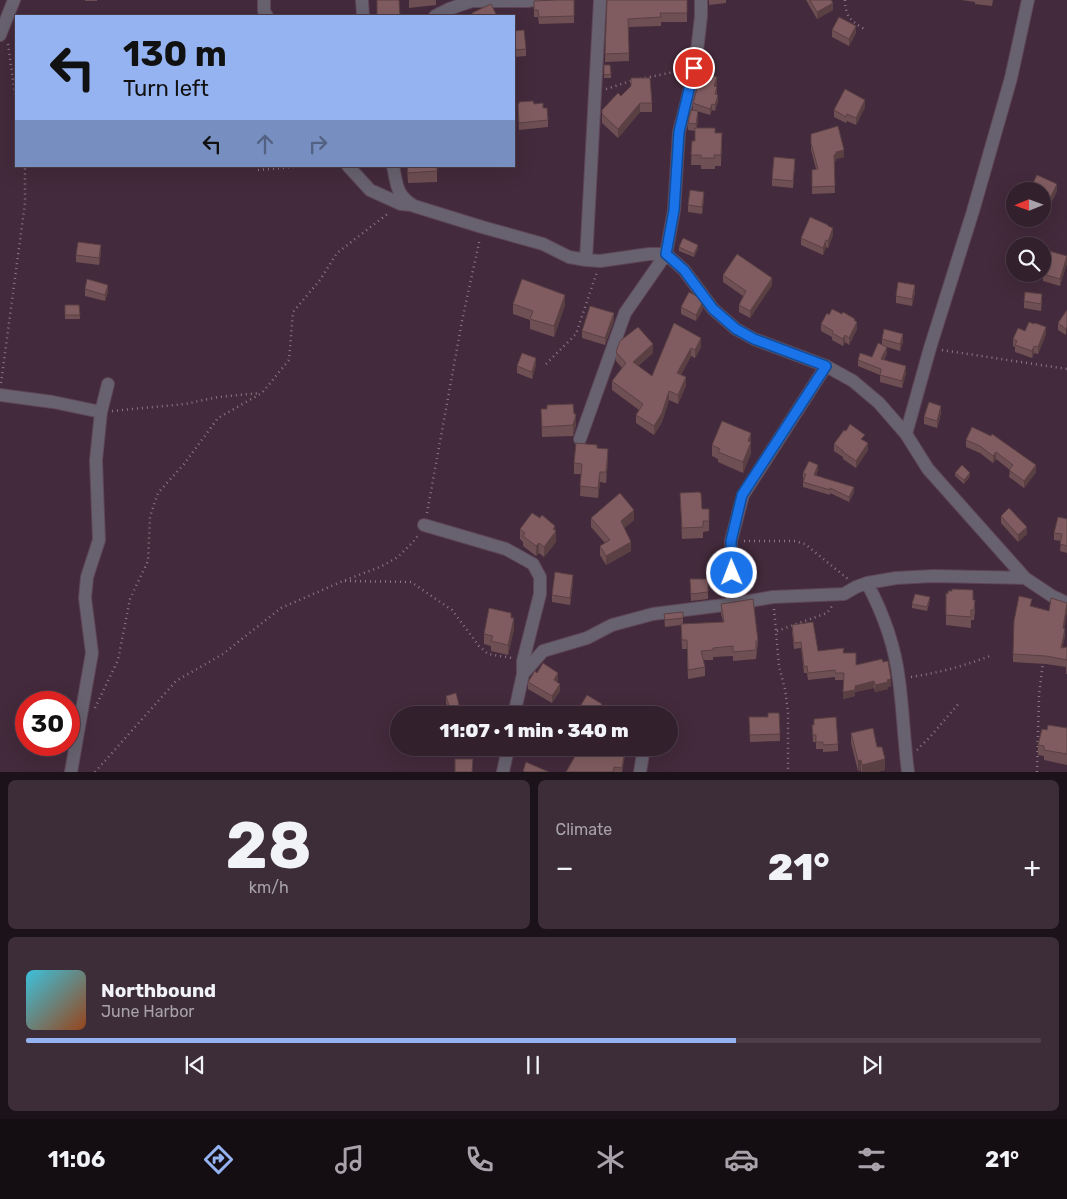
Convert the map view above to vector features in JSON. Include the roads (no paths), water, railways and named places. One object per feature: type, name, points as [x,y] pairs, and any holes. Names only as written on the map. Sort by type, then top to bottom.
[{"type":"street","points":[[4,39],[14,0]]},
{"type":"street","points":[[264,0],[264,11],[266,15]]},
{"type":"street","points":[[362,0],[363,15]]},
{"type":"street","points":[[437,15],[472,1],[534,0]]},
{"type":"street","points":[[586,260],[600,0]]},
{"type":"street","points":[[580,439],[625,313],[666,254],[674,210],[679,132],[694,68],[701,16],[701,0]]},
{"type":"street","points":[[906,434],[1011,78],[1028,0]]},
{"type":"street","points":[[349,167],[370,190],[401,204],[414,206],[542,244],[569,257],[600,261],[649,254],[666,254],[684,270],[713,309],[736,329],[754,339],[826,366],[854,381],[880,403],[906,434],[928,469],[1025,578],[1052,596],[1067,603]]},
{"type":"street","points":[[393,167],[398,190],[405,200],[414,206]]},
{"type":"street","points":[[732,604],[731,541],[742,495],[826,366]]},
{"type":"street","points":[[71,772],[92,653],[85,598],[87,577],[99,540],[96,460],[101,412],[108,384]]},
{"type":"street","points":[[0,395],[52,402],[101,412]]},
{"type":"street","points":[[424,525],[506,549],[533,564],[540,577],[540,594],[523,660],[523,674],[516,706]]},
{"type":"street","points":[[523,674],[543,651],[587,638],[612,625],[653,614],[773,597],[844,594],[862,585],[896,578],[933,576],[1025,578]]},
{"type":"street","points":[[862,585],[878,604],[892,644],[899,679],[907,765]]},
{"type":"street","points":[[503,772],[506,756]]},
{"type":"street","points":[[640,772],[643,756]]}]
